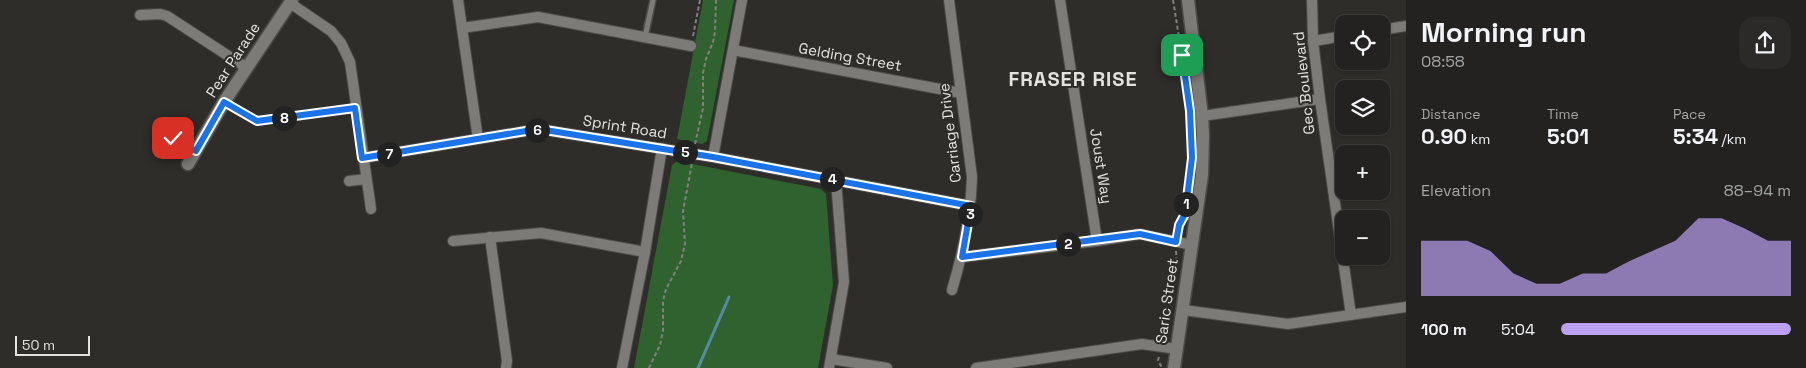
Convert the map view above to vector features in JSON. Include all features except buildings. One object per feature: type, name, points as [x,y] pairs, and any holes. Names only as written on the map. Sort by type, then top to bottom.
[{"type":"street","points":[[458,0],[478,139]]},
{"type":"street","points":[[713,157],[742,0]]},
{"type":"street","name":"Carriage Drive","points":[[949,0],[972,177],[971,206],[962,257],[952,290]]},
{"type":"street","name":"Joust Way","points":[[1060,0],[1097,241]]},
{"type":"street","name":"Saric Street","points":[[1174,368],[1202,175],[1202,116],[1188,0]]},
{"type":"street","name":"Gec Boulevard","points":[[1312,0],[1312,41],[1351,315]]},
{"type":"street","points":[[291,1],[331,31],[341,43],[350,62],[362,158],[371,209]]},
{"type":"street","name":"Pear Parade","points":[[188,164],[224,102],[291,1]]},
{"type":"street","points":[[140,15],[160,14],[167,16],[247,68]]},
{"type":"street","points":[[462,28],[538,17],[691,46]]},
{"type":"street","points":[[1390,29],[1406,26]]},
{"type":"street","points":[[1312,41],[1335,37]]},
{"type":"street","name":"Gelding Street","points":[[733,50],[961,92]]},
{"type":"street","points":[[1202,116],[1320,99]]},
{"type":"street","name":"Sprint Road","points":[[362,158],[532,130],[545,130],[713,157],[971,206]]},
{"type":"street","points":[[173,138],[196,151]]},
{"type":"street","points":[[622,368],[645,252],[662,148]]},
{"type":"street","points":[[349,181],[366,179]]},
{"type":"street","points":[[836,180],[844,282],[830,363],[887,368]]},
{"type":"street","points":[[453,241],[541,233],[645,252]]},
{"type":"street","points":[[962,257],[1140,234],[1192,245]]},
{"type":"street","points":[[490,237],[507,361],[506,368]]},
{"type":"street","points":[[1182,310],[1277,324],[1298,323],[1406,307]]},
{"type":"street","points":[[976,368],[1142,344],[1177,349]]},
{"type":"lane","points":[[645,37],[652,0]]},
{"type":"lane","points":[[224,102],[257,121],[355,108]]},
{"type":"path","points":[[691,46],[700,0]]},
{"type":"path","points":[[650,368],[660,345],[663,331],[663,301],[666,289],[681,262],[684,244],[683,211],[703,108],[703,73],[713,42],[716,0]]},
{"type":"path","points":[[1173,0],[1185,74]]},
{"type":"path","points":[[1177,266],[1176,242],[1179,225],[1185,214]]},
{"type":"path","points":[[1162,368],[1158,360],[1170,315]]},
{"type":"green space","points":[[703,0],[734,0],[707,141],[702,144],[677,139]]},
{"type":"green space","points":[[677,161],[821,189],[826,194],[833,285],[818,368],[634,368],[672,165]]},
{"type":"waterway","points":[[698,368],[729,297]]},
{"type":"district","name":"FRASER RISE","points":[[1073,79]]},
{"type":"route","points":[[173,138],[196,151],[224,102],[257,121],[355,108],[362,158],[532,130],[545,130],[713,157],[971,206],[962,257],[1140,234],[1176,242],[1179,225],[1185,214],[1192,158],[1190,111],[1182,55]]}]
